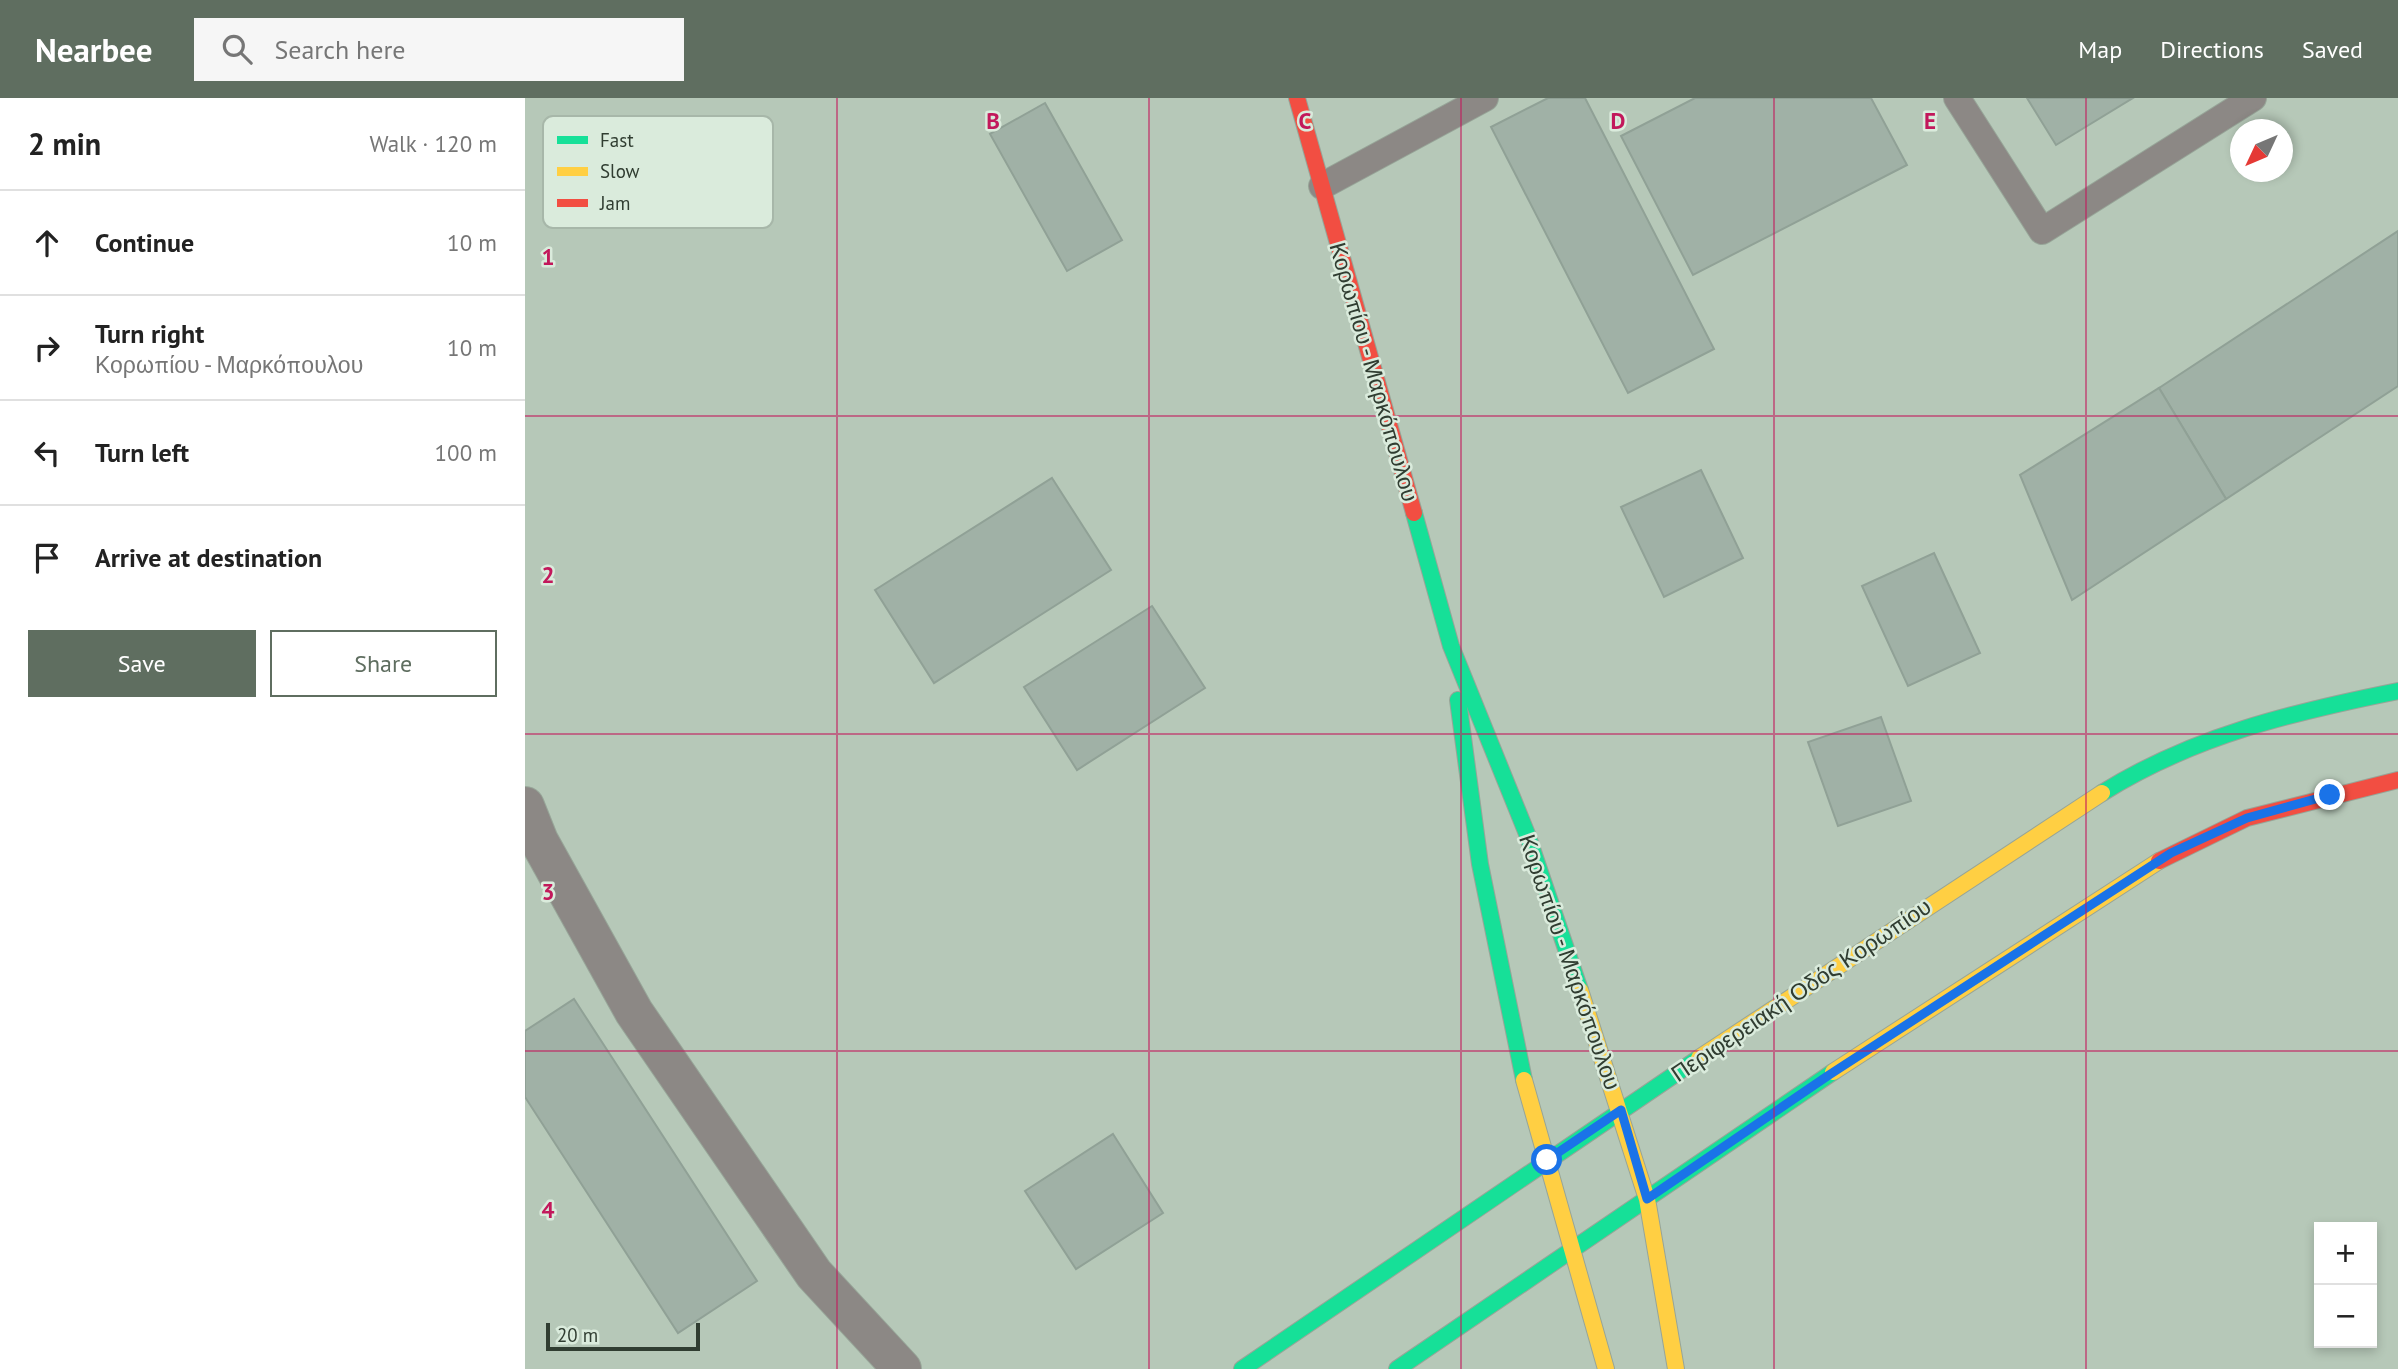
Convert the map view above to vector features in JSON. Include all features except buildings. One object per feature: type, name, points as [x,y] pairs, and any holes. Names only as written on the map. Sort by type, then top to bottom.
[{"type":"main road","name":"Κορωπίου - Μαρκόπουλου","points":[[1297,98],[1451,646],[1527,834],[1621,1110],[1647,1199],[1676,1369]]},
{"type":"main road","name":"Κορωπίου - Μαρκόπουλου","points":[[1451,646],[1480,864],[1519,1061],[1606,1369]]},
{"type":"main road","name":"Περιφερειακή Οδός Κορωπίου","points":[[1242,1369],[1621,1110],[2038,832],[2133,774],[2217,735],[2307,709],[2398,691]]},
{"type":"main road","points":[[1397,1369],[1852,1060],[2171,853],[2247,818],[2398,780]]},
{"type":"street","points":[[525,806],[539,841],[634,1012],[814,1274],[902,1369]]},
{"type":"lane","points":[[1322,186],[1485,98]]},
{"type":"lane","points":[[1957,98],[2042,232],[2253,98]]},
{"type":"traffic: fast","points":[[1414,513],[1451,646],[1527,834],[1580,990]]},
{"type":"traffic: fast","points":[[2102,793],[2172,756],[2245,728],[2398,691]]},
{"type":"traffic: fast","points":[[1458,700],[1480,864],[1524,1080]]},
{"type":"traffic: fast","points":[[1242,1369],[1699,1058]]},
{"type":"traffic: fast","points":[[1397,1369],[1833,1072]]},
{"type":"traffic: slow","points":[[1699,1058],[2102,793]]},
{"type":"traffic: slow","points":[[1833,1072],[2159,861]]},
{"type":"traffic: slow","points":[[1580,990],[1647,1199],[1676,1369]]},
{"type":"traffic: slow","points":[[1524,1080],[1606,1369]]},
{"type":"traffic: jam","points":[[1297,98],[1414,513]]},
{"type":"traffic: jam","points":[[2159,861],[2247,818],[2398,780]]},
{"type":"route","points":[[1547,1160],[1621,1110],[1647,1199],[1829,1075],[2171,853],[2247,818],[2330,795]]}]
